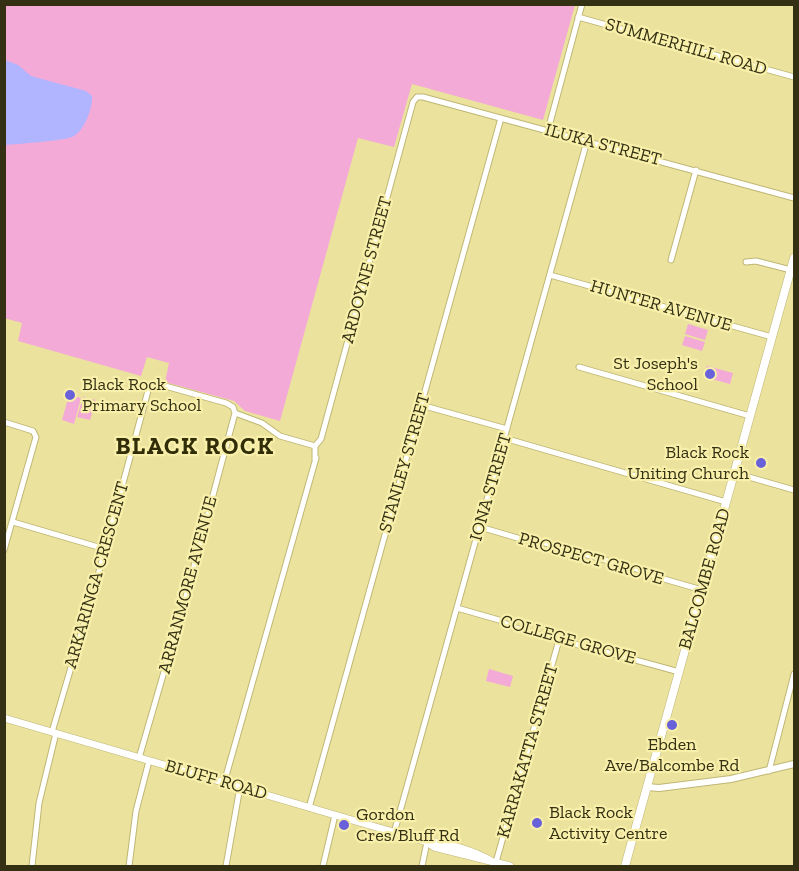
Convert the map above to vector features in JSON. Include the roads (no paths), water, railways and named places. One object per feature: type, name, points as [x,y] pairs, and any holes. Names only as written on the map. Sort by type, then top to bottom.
[{"type":"main road","name":"BALCOMBE ROAD","points":[[625,867],[795,258]]},
{"type":"main road","name":"BLUFF ROAD","points":[[4,718],[394,833],[447,845],[510,867]]},
{"type":"street","points":[[548,130],[582,4]]},
{"type":"street","name":"SUMMERHILL ROAD","points":[[578,17],[795,77]]},
{"type":"street","name":"ILUKA STREET","points":[[417,98],[423,97],[792,196]]},
{"type":"street","name":"ARDOYNE STREET","points":[[224,783],[318,454],[316,445],[413,102],[417,98]]},
{"type":"street","name":"STANLEY STREET","points":[[309,808],[501,118]]},
{"type":"street","name":"IONA STREET","points":[[394,833],[587,141]]},
{"type":"street","points":[[671,260],[696,170]]},
{"type":"street","points":[[746,262],[756,261],[791,270]]},
{"type":"street","name":"HUNTER AVENUE","points":[[550,274],[772,337]]},
{"type":"street","points":[[579,367],[750,416]]},
{"type":"street","name":"ARKARINGA CRESCENT","points":[[32,867],[39,803],[54,733],[147,390],[152,385],[158,384],[226,403],[233,407],[234,415]]},
{"type":"street","points":[[421,405],[507,429]]},
{"type":"street","points":[[234,415],[262,423],[279,436],[316,445]]},
{"type":"street","name":"ARRANMORE AVENUE","points":[[140,758],[234,415]]},
{"type":"street","points":[[4,422],[32,430],[36,434],[4,550]]},
{"type":"street","points":[[504,438],[726,502]]},
{"type":"street","points":[[735,473],[795,490]]},
{"type":"street","points":[[13,522],[105,549]]},
{"type":"street","name":"PROSPECT GROVE","points":[[480,527],[601,559],[702,590]]},
{"type":"street","name":"COLLEGE GROVE","points":[[457,608],[559,640],[679,672]]},
{"type":"street","name":"KARRAKATTA STREET","points":[[494,862],[559,640]]},
{"type":"street","points":[[769,771],[795,674]]},
{"type":"street","points":[[129,867],[136,811],[149,761]]},
{"type":"street","points":[[647,787],[721,781],[795,764]]},
{"type":"street","points":[[226,867],[240,787]]},
{"type":"street","points":[[323,867],[335,815]]},
{"type":"street","points":[[422,867],[427,842]]},
{"type":"water","points":[[5,60],[18,65],[31,76],[86,91],[92,96],[87,119],[80,130],[72,137],[59,140],[5,145]]},
{"type":"place","name":"St Joseph's School","points":[[710,374]]},
{"type":"place","name":"Black Rock Primary School","points":[[70,395]]},
{"type":"place","name":"Black Rock Uniting Church","points":[[761,463]]},
{"type":"place","name":"Ebden Ave/Balcombe Rd","points":[[672,725]]},
{"type":"place","name":"Black Rock Activity Centre","points":[[537,823]]},
{"type":"place","name":"Gordon Cres/Bluff Rd","points":[[344,825]]},
{"type":"district","name":"BLACK ROCK","points":[[195,447]]}]
